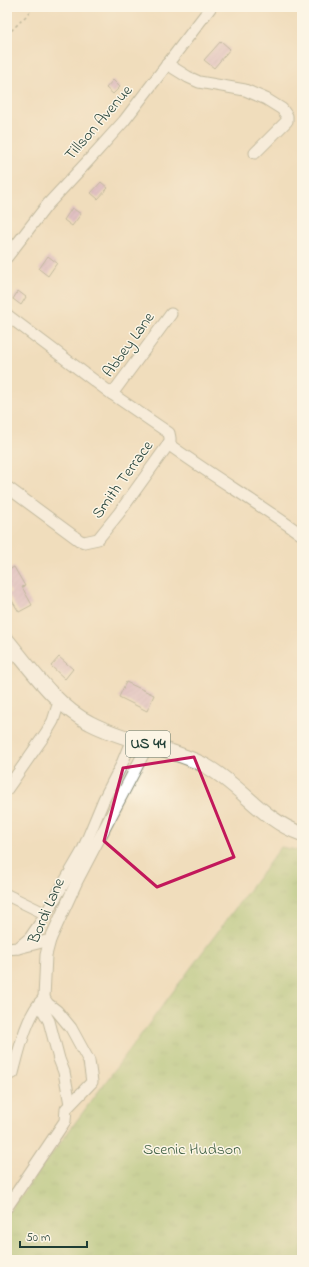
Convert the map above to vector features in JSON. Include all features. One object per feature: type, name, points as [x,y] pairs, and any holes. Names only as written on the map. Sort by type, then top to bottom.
[{"type":"main road","name":"US 44","points":[[10,650],[59,702],[89,723],[205,766],[225,778],[276,822],[302,834]]},
{"type":"street","name":"Tillson Avenue","points":[[7,258],[48,204],[107,141],[141,100],[211,7]]},
{"type":"street","points":[[167,64],[188,78],[199,82],[245,90],[266,99],[282,109],[287,116],[287,121],[255,153]]},
{"type":"street","name":"Abbey Lane","points":[[112,394],[171,314]]},
{"type":"street","name":"Smith Terrace","points":[[7,315],[112,394],[169,433],[170,438],[168,444],[119,513],[98,539],[84,542],[79,540],[7,488]]},
{"type":"street","points":[[168,444],[196,465],[269,511],[302,535]]},
{"type":"street","points":[[7,789],[46,734],[53,721],[59,702]]},
{"type":"street","points":[[13,948],[30,938],[46,914],[82,852],[104,799],[121,766],[132,739]]},
{"type":"street","name":"Bordi Lane","points":[[70,1104],[64,1072],[58,1059],[49,1021],[44,1012],[43,1005],[46,955],[50,940],[77,881],[148,744]]},
{"type":"street","points":[[7,895],[46,914]]},
{"type":"street","points":[[13,948],[50,940]]},
{"type":"street","points":[[7,1207],[65,1122],[66,1109],[92,1082],[89,1061],[71,1028],[44,998],[38,1004],[29,1023],[14,1073]]},
{"type":"path","points":[[7,35],[35,7]]},
{"type":"highlighted area","points":[[194,757],[234,857],[157,887],[104,841],[123,768]]},
{"type":"green space","name":"Scenic Hudson","points":[[281,847],[302,851],[302,1260],[7,1260],[7,1214]]},
{"type":"building","points":[[221,41],[230,49],[214,68],[204,60]]},
{"type":"building","points":[[113,80],[120,87],[113,94],[106,88]]},
{"type":"building","points":[[101,182],[108,188],[98,199],[91,193]]},
{"type":"building","points":[[72,208],[81,214],[72,226],[64,220]]},
{"type":"building","points":[[48,256],[57,263],[48,276],[39,269]]},
{"type":"building","points":[[18,291],[26,297],[21,305],[13,299]]},
{"type":"building","points":[[14,567],[25,586],[22,587],[32,605],[19,612],[8,594],[11,592],[7,586],[7,571]]},
{"type":"building","points":[[59,657],[73,669],[65,679],[51,666]]},
{"type":"building","points":[[126,682],[154,695],[147,711],[119,697]]}]
